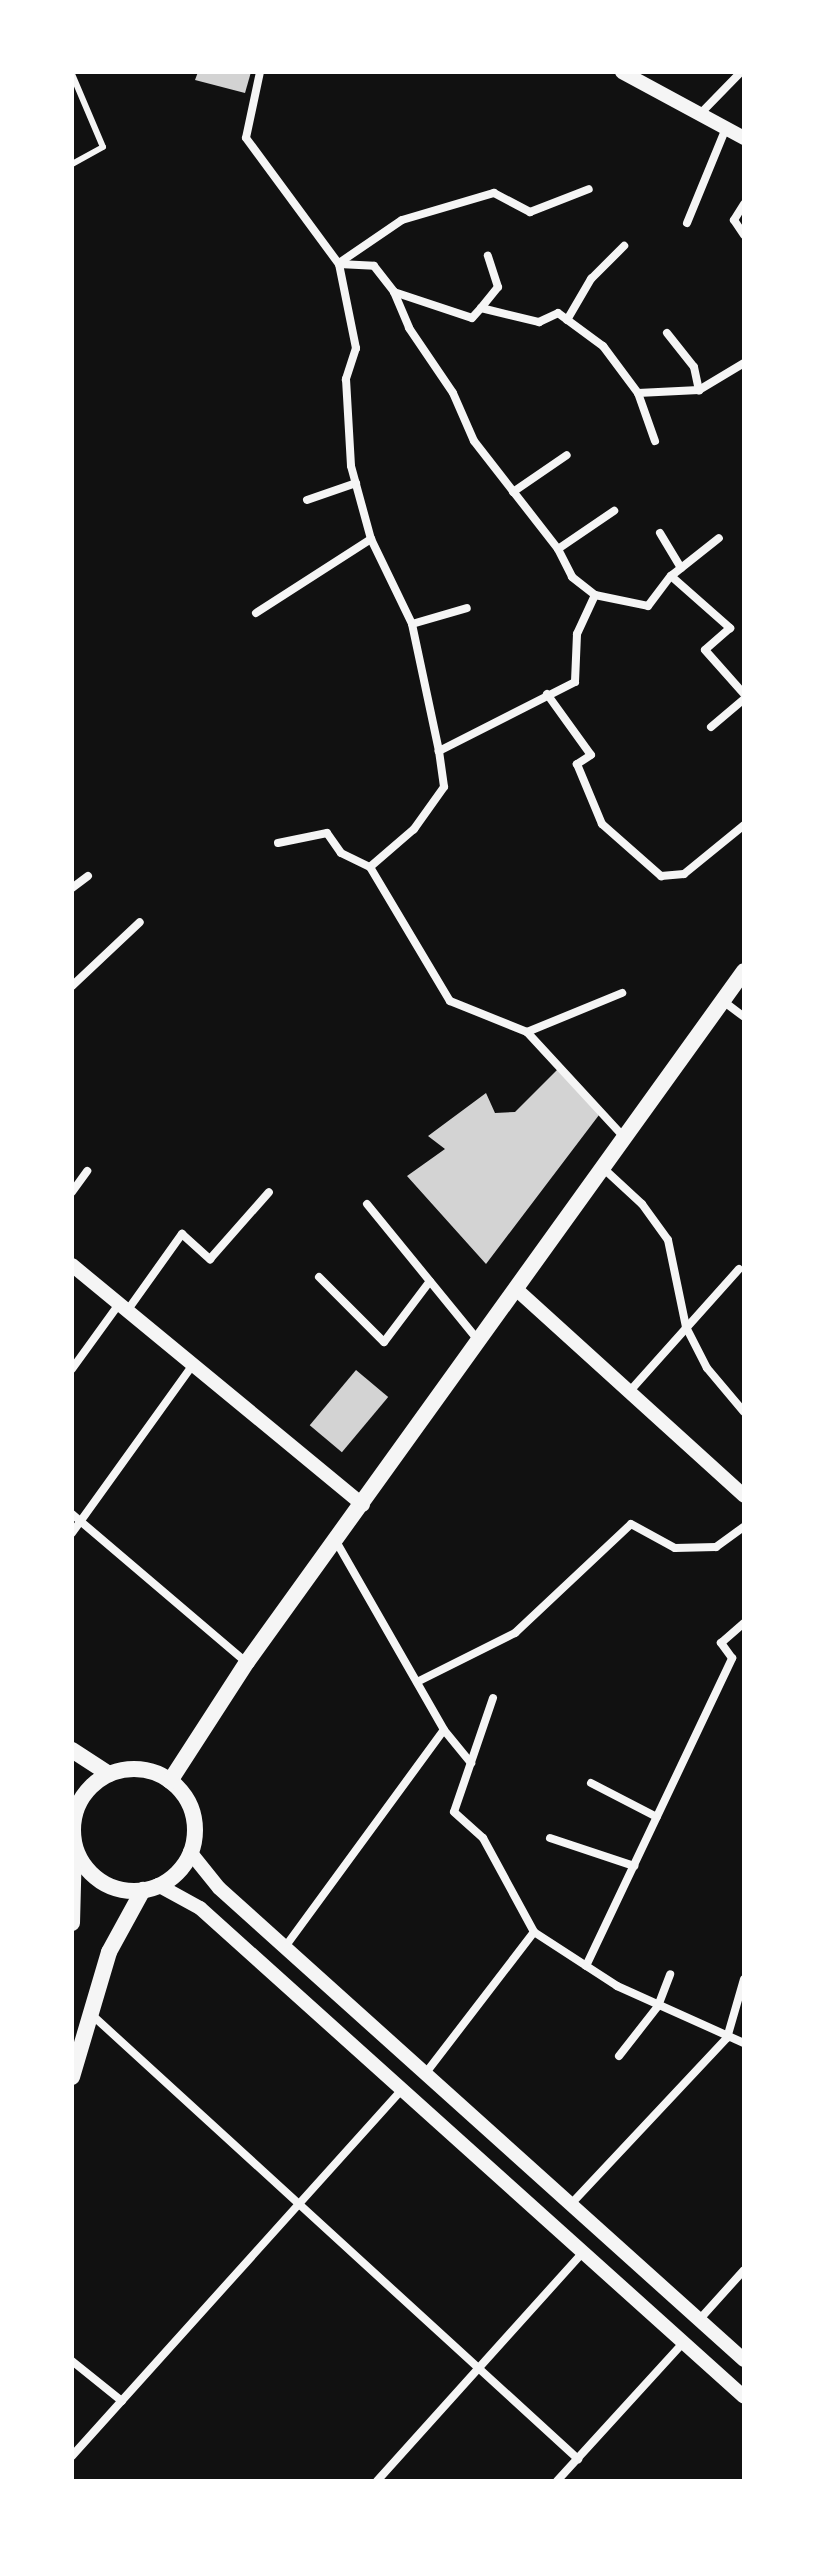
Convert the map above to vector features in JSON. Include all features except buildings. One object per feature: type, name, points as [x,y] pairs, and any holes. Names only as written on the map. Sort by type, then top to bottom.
[{"type":"main road","points":[[170,1781],[247,1662],[337,1543],[744,971]]},
{"type":"main road","points":[[72,1750],[109,1774]]},
{"type":"main road","points":[[72,1923],[73,1828],[85,1794],[109,1774],[140,1769],[170,1781],[192,1812],[190,1852],[183,1866],[151,1888],[109,1952],[72,2077]]},
{"type":"main road","points":[[73,1828],[86,1868],[98,1879],[127,1890],[151,1888]]},
{"type":"street","points":[[260,72],[246,138],[339,264],[356,348],[346,379],[356,483],[371,539],[412,624],[444,787],[414,829],[370,867]]},
{"type":"street","points":[[622,72],[744,138]]},
{"type":"street","points":[[700,114],[741,72]]},
{"type":"street","points":[[687,223],[726,128]]},
{"type":"street","points":[[339,264],[402,220],[448,206],[494,193],[530,212],[589,189]]},
{"type":"street","points":[[744,204],[734,220],[744,235]]},
{"type":"street","points":[[567,320],[591,279],[624,246]]},
{"type":"street","points":[[394,292],[472,318],[498,287],[488,256]]},
{"type":"street","points":[[339,264],[374,266],[394,292],[409,328],[453,393],[474,441],[558,549],[572,577],[595,595],[648,606],[671,576],[719,538]]},
{"type":"street","points":[[481,308],[539,322],[558,313],[603,346],[638,393],[655,441]]},
{"type":"street","points":[[667,333],[694,367],[699,390]]},
{"type":"street","points":[[638,393],[699,390],[744,363]]},
{"type":"street","points":[[513,492],[567,455]]},
{"type":"street","points":[[307,500],[356,483]]},
{"type":"street","points":[[558,549],[614,511]]},
{"type":"street","points":[[660,533],[681,568]]},
{"type":"street","points":[[256,613],[371,539]]},
{"type":"street","points":[[671,576],[730,628],[705,650],[744,697],[711,727]]},
{"type":"street","points":[[439,751],[575,682],[577,634],[595,595]]},
{"type":"street","points":[[412,624],[467,608]]},
{"type":"street","points":[[547,694],[591,755],[577,764],[602,824],[661,876],[684,874],[744,825]]},
{"type":"street","points":[[278,843],[327,833],[341,853],[370,867],[450,1001],[527,1032],[624,1137]]},
{"type":"street","points":[[72,888],[88,876]]},
{"type":"street","points":[[72,986],[140,922]]},
{"type":"street","points":[[527,1032],[622,993]]},
{"type":"street","points":[[723,1001],[744,1017]]},
{"type":"street","points":[[603,1168],[642,1204],[668,1240],[686,1327],[707,1368],[744,1412]]},
{"type":"street","points":[[72,1192],[87,1171]]},
{"type":"street","points":[[72,1369],[182,1234],[210,1259],[269,1192]]},
{"type":"street","points":[[367,1204],[479,1341]]},
{"type":"street","points":[[72,1265],[194,1362],[363,1505]]},
{"type":"street","points":[[629,1392],[739,1269]]},
{"type":"street","points":[[319,1277],[384,1342],[430,1281]]},
{"type":"street","points":[[516,1289],[744,1496]]},
{"type":"street","points":[[72,1533],[194,1362]]},
{"type":"street","points":[[735,1401],[744,1391]]},
{"type":"street","points":[[72,1514],[247,1662]]},
{"type":"street","points":[[417,1682],[515,1633],[631,1524],[675,1548],[716,1547],[744,1527]]},
{"type":"street","points":[[337,1543],[444,1730],[471,1763]]},
{"type":"street","points":[[586,1966],[732,1658],[721,1643],[744,1623]]},
{"type":"street","points":[[493,1698],[454,1812],[483,1838],[534,1932],[586,1966],[658,2006],[744,2043]]},
{"type":"street","points":[[285,1947],[444,1730]]},
{"type":"street","points":[[591,1783],[657,1817]]},
{"type":"street","points":[[550,1838],[634,1866]]},
{"type":"street","points":[[190,1852],[219,1888],[744,2360]]},
{"type":"street","points":[[151,1888],[200,1908],[744,2397]]},
{"type":"street","points":[[425,2074],[534,1932]]},
{"type":"street","points":[[619,2056],[658,2006],[670,1974]]},
{"type":"street","points":[[571,2204],[727,2038],[744,1979]]},
{"type":"street","points":[[90,2014],[578,2459]]},
{"type":"street","points":[[72,2456],[402,2090]]},
{"type":"street","points":[[377,2481],[583,2252]]},
{"type":"street","points":[[699,2320],[744,2270]]},
{"type":"street","points":[[557,2481],[684,2342]]},
{"type":"street","points":[[72,2361],[122,2401]]},
{"type":"lane","points":[[72,74],[103,147],[72,164]]}]
